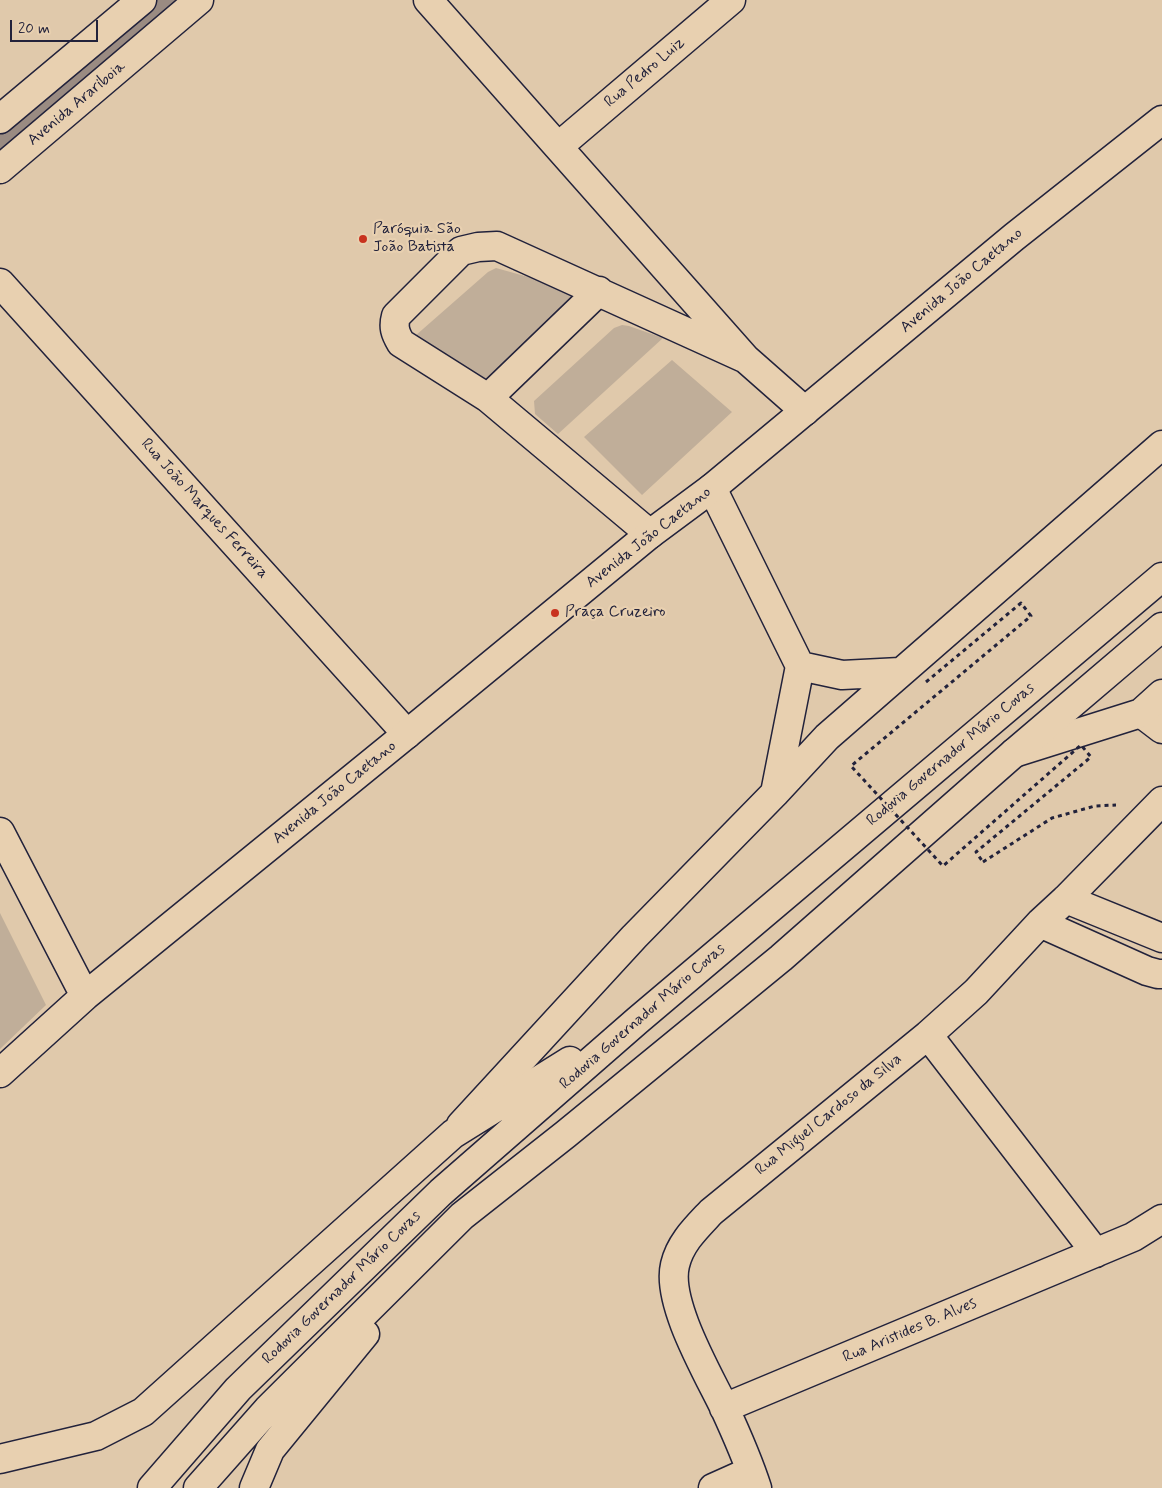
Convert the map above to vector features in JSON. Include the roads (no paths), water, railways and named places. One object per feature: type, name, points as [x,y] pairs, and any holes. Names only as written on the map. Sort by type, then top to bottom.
[{"type":"main road","points":[[0,119],[142,0]]},
{"type":"main road","name":"Avenida Arariboia","points":[[0,169],[199,0]]},
{"type":"main road","points":[[428,0],[746,359],[805,411]]},
{"type":"main road","name":"Rua Pedro Luiz","points":[[559,146],[731,0]]},
{"type":"main road","name":"Avenida João Caetano","points":[[0,1073],[85,996],[650,534],[712,488],[1014,236],[1162,120]]},
{"type":"main road","points":[[650,534],[488,398],[401,343],[395,334],[396,316],[461,251],[478,246],[497,246],[746,359]]},
{"type":"main road","name":"Rua João Marques Ferreira","points":[[0,283],[407,734]]},
{"type":"main road","points":[[488,398],[599,291]]},
{"type":"main road","points":[[0,1459],[96,1436],[143,1412],[453,1134],[634,937],[827,737],[1162,445]]},
{"type":"main road","points":[[712,488],[800,666],[775,793]]},
{"type":"main road","name":"Rodovia Governador Mário Covas","points":[[152,1488],[238,1389],[441,1192],[638,1020],[1162,577]]},
{"type":"main road","name":"Rodovia Governador Mário Covas","points":[[198,1488],[268,1409],[462,1216],[566,1134],[781,958],[1014,753],[1162,627]]},
{"type":"main road","points":[[800,666],[842,675],[900,672]]},
{"type":"main road","points":[[1014,753],[1141,713],[1162,694]]},
{"type":"main road","points":[[1141,713],[1162,729]]},
{"type":"main road","name":"Rua Miguel Cardoso da Silva","points":[[754,1479],[678,1307],[674,1284],[674,1267],[679,1252],[688,1236],[711,1212],[928,1035],[976,992],[1040,923],[1157,807]]},
{"type":"main road","points":[[0,832],[85,996]]},
{"type":"main road","points":[[1066,899],[1162,938]]},
{"type":"main road","points":[[1040,923],[1147,971],[1162,974]]},
{"type":"main road","points":[[453,1134],[638,1020]]},
{"type":"main road","points":[[928,1035],[1096,1253]]},
{"type":"main road","points":[[254,1488],[270,1450],[462,1216]]},
{"type":"main road","name":"Rua Aristides B. Alves","points":[[724,1408],[1096,1253],[1133,1237],[1162,1219]]},
{"type":"main road","points":[[713,1488],[754,1479]]},
{"type":"waterway","points":[[0,143],[172,0]]},
{"type":"place","name":"Paróquia São João Batista","points":[[363,239]]},
{"type":"place","name":"Praça Cruzeiro","points":[[555,613]]}]
